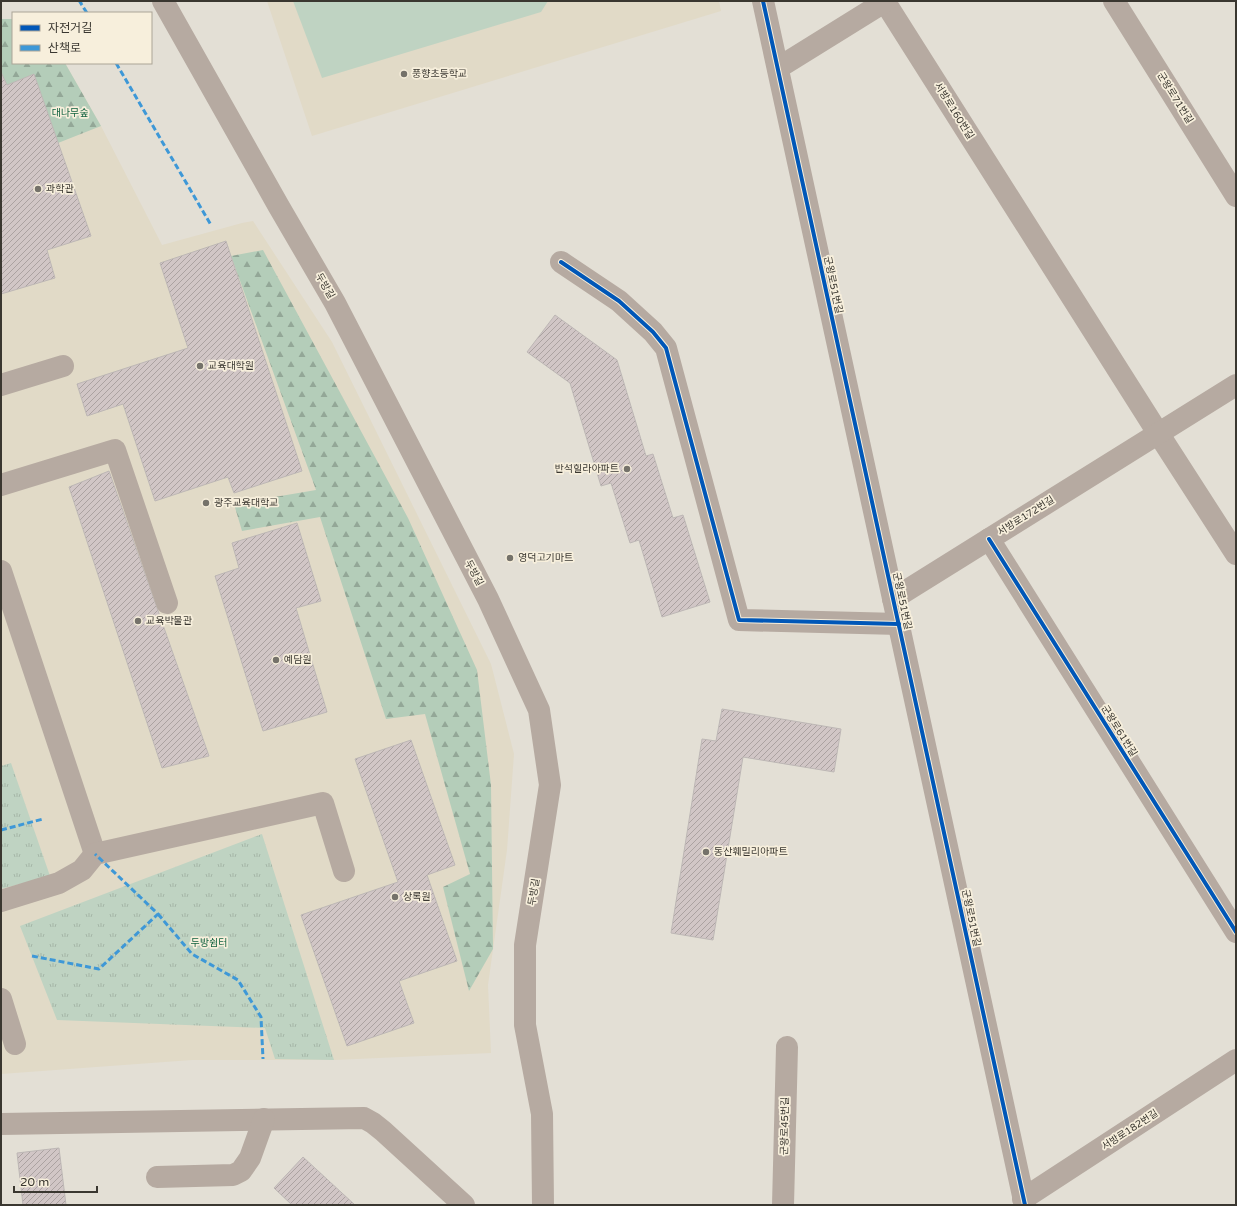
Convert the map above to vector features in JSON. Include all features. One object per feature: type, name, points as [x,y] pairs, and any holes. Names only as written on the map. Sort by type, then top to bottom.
[{"type":"street","name":"두방길","points":[[163,1],[335,303],[488,599],[539,710],[550,785],[525,946],[525,1025],[542,1114],[543,1205]]},
{"type":"street","name":"군왕로51번길","points":[[763,1],[1024,1202]]},
{"type":"street","name":"서방로160번길","points":[[778,68],[885,1],[1158,433]]},
{"type":"street","name":"군왕로71번길","points":[[1114,1],[1236,196]]},
{"type":"street","points":[[561,262],[620,301],[653,332],[666,348],[739,620],[898,624]]},
{"type":"street","points":[[1,385],[63,366]]},
{"type":"street","name":"서방로172번길","points":[[893,599],[1236,385]]},
{"type":"street","points":[[1158,433],[1236,554]]},
{"type":"street","points":[[1,485],[115,450],[167,603]]},
{"type":"street","name":"군왕로61번길","points":[[989,539],[1236,932]]},
{"type":"street","points":[[1,571],[95,854]]},
{"type":"street","points":[[1,901],[59,883],[82,870],[95,854],[322,803],[344,871]]},
{"type":"street","points":[[1,999],[15,1044]]},
{"type":"street","name":"군왕로45번길","points":[[783,1205],[787,1047]]},
{"type":"street","name":"서방로182번길","points":[[1024,1202],[1236,1060]]},
{"type":"street","points":[[1,1124],[364,1118],[383,1131],[464,1205]]},
{"type":"street","points":[[157,1177],[233,1175],[241,1171],[250,1158],[264,1119]]},
{"type":"shaded area","name":"풍향초등학교","points":[[267,1],[719,1],[721,11],[312,136]]},
{"type":"shaded area","name":"광주교육대학교","points":[[1,19],[12,19],[12,64],[66,64],[101,126],[162,245],[253,221],[332,342],[491,664],[514,754],[507,850],[488,985],[491,1053],[334,1060],[192,1060],[1,1074]]},
{"type":"green space","points":[[293,1],[548,1],[541,12],[322,78]]},
{"type":"green space","name":"대나무숲","points":[[1,19],[12,19],[12,64],[66,64],[101,126],[58,143],[34,74],[7,85],[1,72]]},
{"type":"green space","points":[[263,250],[408,518],[477,670],[491,785],[493,949],[469,991],[443,887],[470,874],[425,714],[386,719],[320,517],[242,531],[234,504],[316,490],[231,256]]},
{"type":"green space","points":[[11,763],[50,876],[1,889],[1,766]]},
{"type":"green space","name":"두방쉼터","points":[[262,834],[334,1060],[275,1059],[265,1028],[57,1020],[20,926]]},
{"type":"building","name":"과학관","points":[[1,72],[7,85],[34,74],[91,236],[47,250],[55,278],[1,294]]},
{"type":"building","name":"교육대학원","points":[[226,241],[302,471],[234,493],[228,477],[155,501],[123,404],[87,416],[77,384],[188,348],[160,263]]},
{"type":"building","name":"반석힐라아파트","points":[[555,315],[617,360],[646,456],[653,454],[673,518],[683,515],[710,602],[662,617],[639,540],[630,543],[611,483],[601,486],[570,383],[527,352]]},
{"type":"building","name":"교육박물관","points":[[109,471],[209,756],[162,768],[69,487]]},
{"type":"building","name":"예담원","points":[[297,523],[321,601],[296,608],[327,712],[263,731],[215,576],[239,568],[232,543]]},
{"type":"building","name":"동산훼밀리아파트","points":[[722,709],[841,729],[834,772],[743,757],[713,940],[671,933],[702,739],[716,741]]},
{"type":"building","name":"상록원","points":[[411,740],[455,865],[427,875],[457,961],[399,981],[414,1023],[347,1046],[301,915],[398,882],[355,759]]},
{"type":"building","points":[[59,1148],[66,1205],[23,1205],[17,1153]]},
{"type":"building","points":[[303,1157],[355,1205],[292,1205],[274,1188]]},
{"type":"marked path","points":[[82,1],[80,2],[86,12]]},
{"type":"marked path","points":[[117,64],[211,225]]},
{"type":"marked path","points":[[1,830],[43,819]]},
{"type":"marked path","points":[[32,956],[99,969],[158,914],[95,854]]},
{"type":"marked path","points":[[158,914],[192,954],[238,980],[261,1017],[263,1059]]},
{"type":"cycle path","points":[[763,1],[1025,1205]]},
{"type":"cycle path","points":[[561,262],[619,301],[653,332],[666,348],[739,620],[899,624]]},
{"type":"cycle path","points":[[989,539],[1236,932]]},
{"type":"place","name":"풍향초등학교","points":[[404,74]]},
{"type":"place","name":"과학관","points":[[38,189]]},
{"type":"place","name":"교육대학원","points":[[200,366]]},
{"type":"place","name":"반석힐라아파트","points":[[627,469]]},
{"type":"place","name":"광주교육대학교","points":[[206,503]]},
{"type":"place","name":"영덕고기마트","points":[[510,558]]},
{"type":"place","name":"교육박물관","points":[[138,621]]},
{"type":"place","name":"예담원","points":[[276,660]]},
{"type":"place","name":"동산훼밀리아파트","points":[[706,852]]},
{"type":"place","name":"상록원","points":[[395,897]]}]
